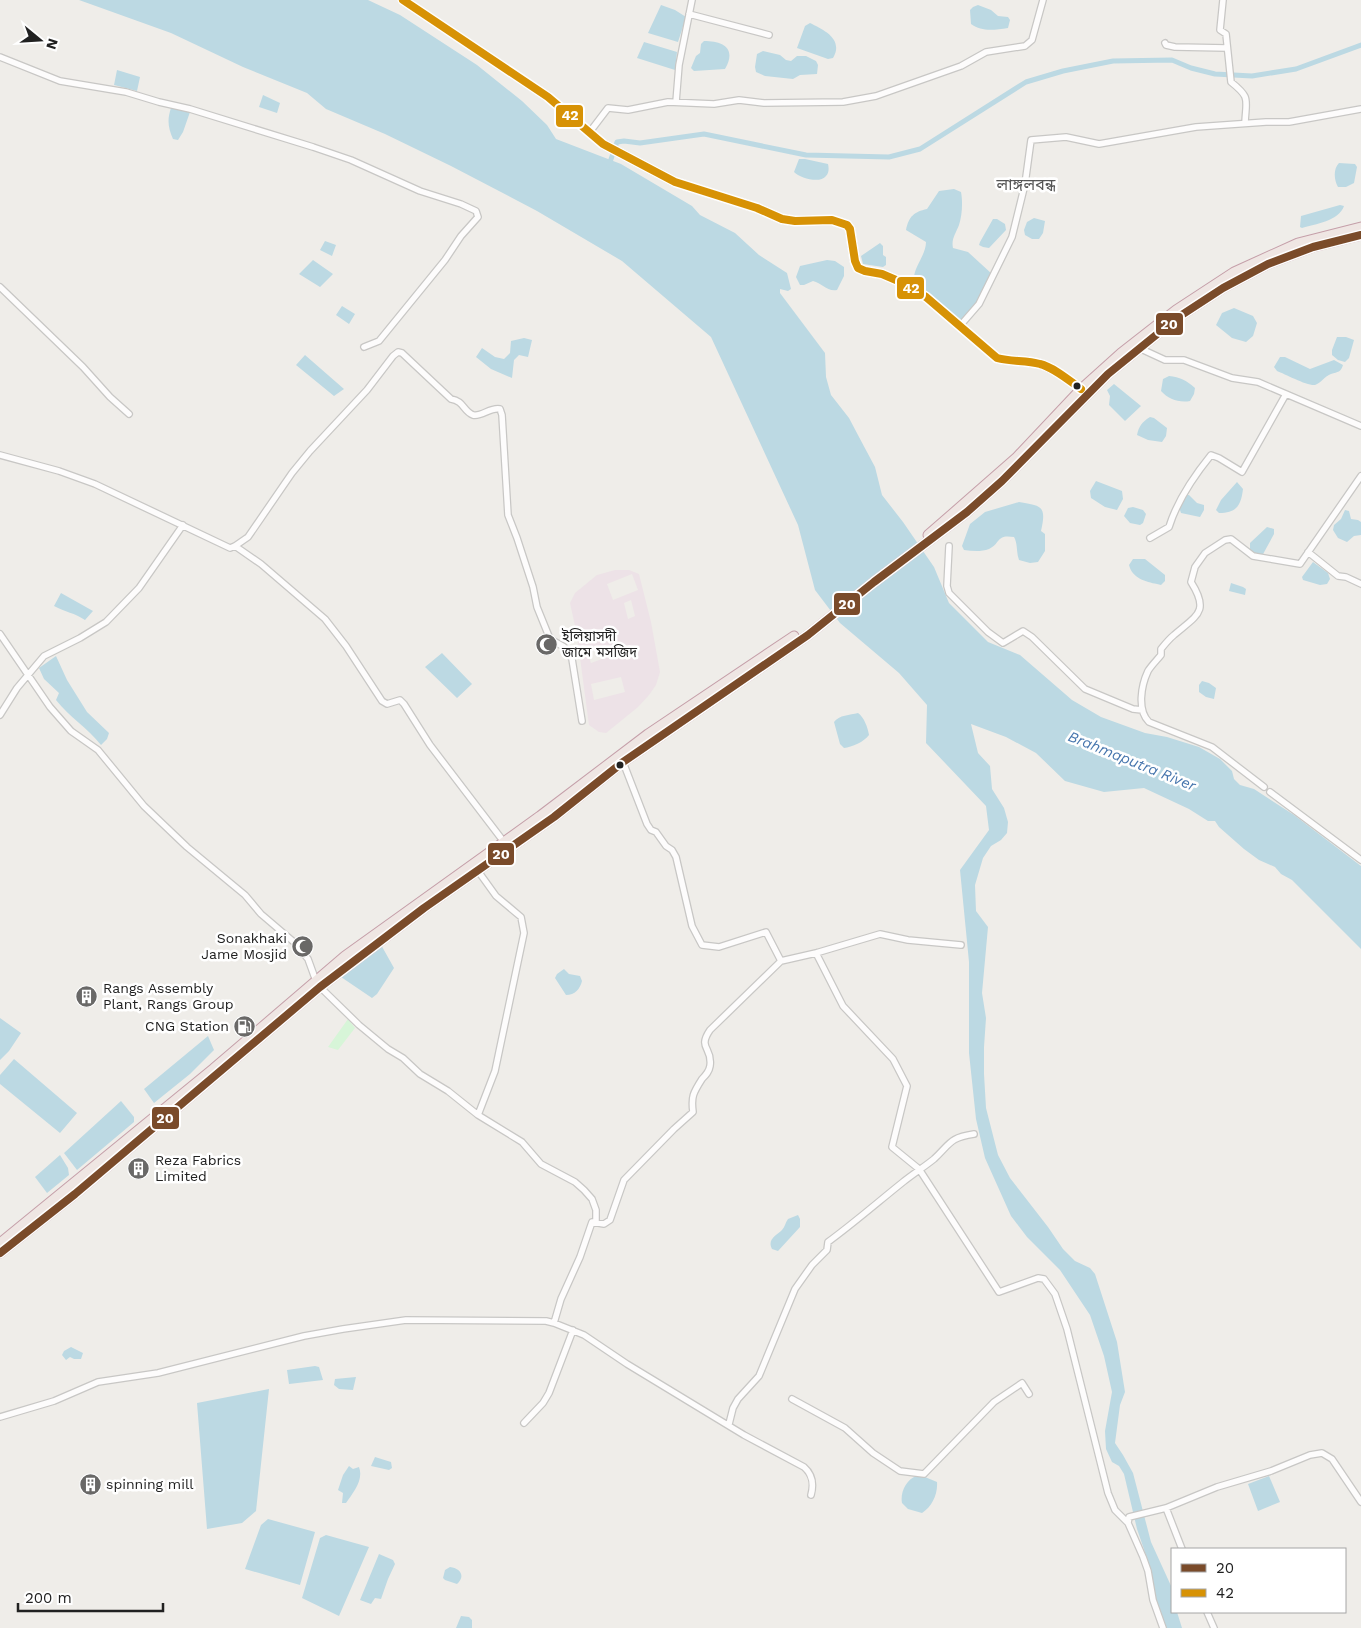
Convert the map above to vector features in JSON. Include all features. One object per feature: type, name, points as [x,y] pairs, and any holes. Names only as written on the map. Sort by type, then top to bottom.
[{"type":"highway","points":[[0,1243],[318,984],[554,817],[624,762],[874,582],[936,532],[1016,458],[1080,389],[1121,353],[1176,310],[1234,272],[1298,243],[1361,227]]},
{"type":"highway","points":[[936,532],[967,512],[1002,481],[1108,374],[1177,318],[1223,288],[1268,264],[1313,247],[1361,235]]},
{"type":"highway","points":[[0,1253],[75,1194],[318,984],[345,956],[504,842],[648,734],[806,632]]},
{"type":"main road","points":[[403,0],[524,83],[548,97],[603,144],[675,182],[757,208],[782,219],[796,221],[832,220],[847,225],[850,229],[858,268],[882,274],[903,283],[926,297],[997,358],[1009,362],[1041,364],[1080,389]]},
{"type":"street","points":[[676,102],[679,65],[692,0]]},
{"type":"street","points":[[589,133],[608,108],[628,110],[676,102],[714,104],[739,100],[764,103],[843,102],[876,96],[961,66],[986,52],[1025,46],[1032,40],[1043,0]]},
{"type":"street","points":[[1223,0],[1220,30],[1226,34],[1231,82],[1244,92],[1246,98],[1245,123]]},
{"type":"street","points":[[689,14],[728,23],[769,36]]},
{"type":"street","points":[[1165,43],[1175,47],[1227,48]]},
{"type":"street","points":[[0,57],[60,81],[126,92],[217,116],[350,160],[388,178],[461,204],[476,212],[478,217],[379,341],[364,347]]},
{"type":"street","points":[[959,327],[979,304],[1012,237],[1025,184],[1031,140],[1066,137],[1098,144],[1196,127],[1289,122],[1361,109]]},
{"type":"street","points":[[0,288],[83,367],[110,397],[130,414]]},
{"type":"street","points":[[1140,348],[1164,360],[1184,360],[1222,375],[1258,382],[1361,426]]},
{"type":"street","points":[[0,455],[59,471],[95,484],[230,548],[248,537],[292,473],[310,451],[367,390],[393,356],[398,352],[402,353],[451,399],[460,402],[469,413],[477,415],[495,408],[500,409],[502,415],[508,515],[533,587],[537,607],[550,639],[564,647],[572,659],[582,721]]},
{"type":"street","points":[[1150,538],[1169,527],[1188,486],[1211,455],[1220,458],[1242,472],[1286,394]]},
{"type":"street","points":[[1264,787],[1212,747],[1149,722],[1144,717],[1141,700],[1148,671],[1161,656],[1161,649],[1172,636],[1198,614],[1200,596],[1191,582],[1195,567],[1205,553],[1225,540],[1231,539],[1252,556],[1300,564],[1361,476]]},
{"type":"street","points":[[0,714],[17,688],[44,656],[80,638],[106,622],[140,588],[183,526]]},
{"type":"street","points":[[235,546],[261,564],[325,619],[346,646],[382,701],[387,704],[400,700],[404,704],[430,745],[504,842]]},
{"type":"street","points":[[950,546],[948,593],[988,632],[1003,643],[1024,632],[1032,637],[1085,689],[1133,709],[1142,710]]},
{"type":"street","points":[[1308,552],[1338,576],[1346,577],[1361,584]]},
{"type":"street","points":[[0,634],[50,707],[71,731],[98,750],[144,806],[187,847],[245,895],[261,914],[295,943],[308,960],[318,984],[359,1025],[388,1049],[403,1058],[420,1074],[441,1086],[478,1115],[522,1142],[541,1164],[575,1182],[592,1199],[596,1210],[596,1221]]},
{"type":"street","points":[[624,762],[647,824],[676,857],[692,926],[702,945],[719,947],[766,932],[781,961]]},
{"type":"street","points":[[1270,792],[1361,860]]},
{"type":"street","points":[[478,870],[496,896],[521,917],[524,933],[496,1071],[478,1115]]},
{"type":"street","points":[[596,1221],[604,1224],[610,1220],[624,1180],[693,1112],[691,1104],[693,1095],[709,1072],[710,1066],[711,1057],[704,1044],[704,1038],[781,961],[880,934],[908,940],[961,945]]},
{"type":"street","points":[[816,953],[843,1006],[893,1059],[907,1086],[892,1147],[919,1169],[999,1292],[1038,1278],[1044,1279],[1055,1294],[1067,1329],[1108,1493],[1115,1510],[1129,1520],[1144,1557],[1153,1600],[1163,1628]]},
{"type":"street","points":[[729,1424],[733,1408],[738,1400],[759,1376],[795,1289],[812,1265],[827,1250],[828,1242],[934,1159],[942,1149],[958,1137],[974,1134]]},
{"type":"street","points":[[554,1322],[561,1299],[580,1257],[592,1222],[596,1221]]},
{"type":"street","points":[[0,1417],[54,1401],[98,1382],[158,1373],[304,1336],[343,1329],[406,1320],[456,1322],[528,1320],[554,1322],[584,1335],[761,1445],[804,1467],[813,1480],[814,1486],[811,1495]]},
{"type":"street","points":[[524,1424],[543,1403],[549,1393],[573,1330]]},
{"type":"street","points":[[792,1399],[845,1428],[873,1453],[900,1471],[924,1474],[994,1402],[1022,1383],[1029,1394]]},
{"type":"street","points":[[1129,1520],[1146,1512],[1166,1508],[1217,1487],[1271,1471],[1310,1455],[1322,1453],[1332,1459],[1361,1502]]},
{"type":"street","points":[[1166,1508],[1182,1548]]},
{"type":"street","points":[[1207,1613],[1214,1628]]},
{"type":"shaded area","points":[[615,570],[629,570],[639,574],[651,622],[660,672],[656,685],[649,695],[638,707],[606,733],[599,732],[589,725],[577,635],[570,603],[575,593],[597,575]],"holes":[[[632,574],[638,590],[613,600],[607,584]],[[631,600],[635,616],[628,619],[624,603]],[[606,646],[610,656],[591,663],[587,653]],[[621,677],[625,692],[594,700],[591,684]]]},
{"type":"green space","points":[[348,1019],[355,1028],[338,1050],[328,1047]]},
{"type":"water","name":"Brahmaputra River","points":[[79,0],[368,0],[400,15],[477,65],[522,101],[547,125],[556,139],[621,164],[692,206],[700,215],[735,233],[759,255],[787,273],[791,289],[788,291],[780,289],[780,293],[825,353],[826,377],[831,395],[849,418],[875,467],[882,495],[934,567],[949,603],[988,642],[1020,655],[1072,700],[1101,717],[1145,733],[1167,737],[1199,747],[1220,759],[1232,771],[1234,779],[1240,785],[1254,789],[1294,815],[1361,866],[1361,949],[1292,880],[1281,874],[1275,867],[1259,860],[1244,849],[1219,827],[1215,821],[1208,821],[1189,809],[1144,788],[1104,792],[1065,781],[1036,753],[1006,737],[971,724],[978,753],[990,766],[992,789],[1004,808],[1008,822],[1007,833],[1001,840],[991,846],[983,858],[975,885],[976,911],[988,927],[982,993],[986,1018],[984,1074],[986,1108],[998,1155],[1010,1178],[1063,1249],[1075,1261],[1090,1268],[1095,1274],[1117,1342],[1125,1392],[1120,1405],[1115,1443],[1133,1473],[1151,1542],[1171,1586],[1171,1613],[1177,1613],[1182,1628],[1165,1628],[1153,1589],[1149,1564],[1137,1529],[1124,1474],[1119,1466],[1112,1462],[1106,1449],[1105,1431],[1112,1392],[1104,1356],[1090,1315],[1060,1270],[1027,1237],[1011,1216],[985,1158],[976,1119],[969,1053],[969,962],[960,870],[989,830],[986,806],[926,743],[927,705],[899,673],[840,623],[815,590],[798,525],[711,337],[622,261],[537,211],[385,134],[326,109],[307,93],[243,67],[171,33]]},
{"type":"water","points":[[661,5],[675,10],[686,17],[678,42],[648,33]]},
{"type":"water","points":[[978,5],[991,10],[998,16],[1008,17],[1010,20],[1008,28],[993,30],[975,27],[971,24],[970,10]]},
{"type":"water","points":[[810,23],[826,32],[834,40],[836,51],[833,58],[828,59],[797,48],[805,26]]},
{"type":"water","points":[[704,41],[722,44],[729,51],[725,69],[694,71],[691,68],[696,56],[700,53],[701,44]]},
{"type":"water","points":[[644,42],[677,52],[675,70],[637,58]]},
{"type":"water","points":[[763,51],[780,55],[786,60],[791,61],[797,56],[806,56],[816,61],[818,65],[817,74],[800,75],[793,79],[765,76],[756,72],[755,67],[757,54]]},
{"type":"water","points":[[117,70],[140,77],[137,91],[114,85]]},
{"type":"water","points":[[263,95],[280,103],[277,113],[259,107]]},
{"type":"water","points":[[171,108],[190,112],[178,140],[173,139],[169,127]]},
{"type":"water","points":[[799,159],[828,164],[828,173],[819,180],[801,176],[794,172]]},
{"type":"water","points":[[1339,163],[1355,164],[1357,167],[1354,183],[1346,187],[1338,187],[1336,181],[1336,168]]},
{"type":"water","points":[[954,189],[961,192],[962,204],[960,221],[953,239],[953,248],[968,252],[992,274],[978,301],[959,322],[915,284],[916,269],[924,253],[926,242],[906,230],[913,215],[927,209],[939,191]]},
{"type":"water","points":[[1340,205],[1344,206],[1332,218],[1313,225],[1300,227],[1301,216]]},
{"type":"water","points":[[1034,218],[1045,221],[1043,233],[1039,239],[1032,239],[1025,235],[1024,230],[1027,222]]},
{"type":"water","points":[[993,219],[997,219],[1005,224],[1006,230],[989,248],[983,247],[979,245],[980,242]]},
{"type":"water","points":[[325,241],[336,245],[332,256],[320,250]]},
{"type":"water","points":[[880,243],[883,246],[883,255],[886,257],[886,265],[883,267],[863,264],[861,256]]},
{"type":"water","points":[[313,260],[333,274],[320,287],[299,274]]},
{"type":"water","points":[[827,260],[835,261],[844,267],[844,276],[837,290],[830,290],[813,281],[800,285],[796,277],[800,266]]},
{"type":"water","points":[[342,306],[355,314],[349,324],[336,315]]},
{"type":"water","points":[[1234,308],[1253,316],[1257,323],[1253,336],[1246,342],[1232,338],[1216,325],[1222,313]]},
{"type":"water","points":[[1337,337],[1346,337],[1354,340],[1349,358],[1345,362],[1338,360],[1332,355]]},
{"type":"water","points":[[524,338],[532,340],[528,357],[519,355],[514,360],[512,378],[491,369],[476,357],[482,348],[495,357],[504,359],[510,353],[511,341]]},
{"type":"water","points":[[305,355],[344,389],[334,396],[296,365]]},
{"type":"water","points":[[1280,357],[1285,357],[1310,369],[1334,360],[1343,365],[1339,371],[1329,375],[1315,385],[1311,385],[1277,371],[1274,367]]},
{"type":"water","points":[[1169,376],[1183,379],[1195,388],[1190,401],[1174,400],[1161,391],[1163,379]]},
{"type":"water","points":[[1114,384],[1141,406],[1125,421],[1109,405],[1110,396],[1107,390]]},
{"type":"water","points":[[1150,417],[1167,428],[1166,436],[1162,442],[1148,440],[1137,435],[1141,424]]},
{"type":"water","points":[[1096,481],[1122,491],[1123,499],[1117,510],[1105,507],[1091,498],[1090,491]]},
{"type":"water","points":[[1237,482],[1243,489],[1239,504],[1230,512],[1219,513],[1216,510],[1221,500]]},
{"type":"water","points":[[1185,495],[1189,495],[1197,503],[1204,505],[1204,510],[1200,517],[1181,513],[1179,507]]},
{"type":"water","points":[[1019,502],[1037,506],[1042,511],[1043,522],[1041,531],[1045,534],[1045,551],[1038,562],[1030,563],[1019,560],[1014,537],[1008,536],[1001,538],[993,547],[986,550],[964,550],[962,546],[970,524],[985,512]]},
{"type":"water","points":[[1133,507],[1143,510],[1146,514],[1143,523],[1140,525],[1130,523],[1124,516],[1128,508]]},
{"type":"water","points":[[1345,510],[1349,511],[1351,519],[1361,522],[1361,535],[1354,536],[1347,542],[1338,538],[1333,530],[1334,525],[1341,519]]},
{"type":"water","points":[[1267,527],[1274,529],[1274,534],[1262,556],[1250,551],[1250,543]]},
{"type":"water","points":[[1133,559],[1145,559],[1165,575],[1165,581],[1161,585],[1144,581],[1136,576],[1129,565]]},
{"type":"water","points":[[1313,562],[1328,573],[1330,579],[1327,584],[1320,585],[1303,580],[1302,577]]},
{"type":"water","points":[[1231,583],[1246,589],[1245,595],[1229,591]]},
{"type":"water","points":[[61,593],[93,611],[85,620],[54,606]]},
{"type":"water","points":[[442,653],[472,684],[457,698],[425,667]]},
{"type":"water","points":[[56,656],[67,680],[87,712],[109,733],[107,739],[101,745],[61,706],[56,700],[59,693],[44,679],[39,668]]},
{"type":"water","points":[[1202,681],[1216,688],[1214,699],[1206,697],[1199,692],[1199,685]]},
{"type":"water","points":[[858,713],[868,729],[869,735],[858,744],[844,748],[840,744],[834,722],[842,717]]},
{"type":"water","points":[[380,943],[394,968],[377,994],[372,998],[341,977]]},
{"type":"water","points":[[564,969],[569,974],[580,976],[582,981],[577,991],[569,995],[566,995],[555,978]]},
{"type":"water","points":[[0,1018],[21,1033],[9,1051],[0,1060]]},
{"type":"water","points":[[208,1036],[214,1050],[190,1074],[154,1103],[144,1089]]},
{"type":"water","points":[[14,1059],[77,1113],[60,1133],[0,1084],[0,1075]]},
{"type":"water","points":[[121,1101],[134,1117],[134,1122],[77,1170],[64,1153]]},
{"type":"water","points":[[60,1155],[68,1168],[69,1175],[47,1193],[35,1177]]},
{"type":"water","points":[[798,1215],[800,1227],[778,1251],[772,1249],[771,1240],[783,1229],[788,1219]]},
{"type":"water","points":[[71,1347],[83,1353],[81,1359],[70,1357],[66,1360],[62,1355],[64,1351]]},
{"type":"water","points":[[319,1367],[323,1380],[289,1384],[287,1370]]},
{"type":"water","points":[[356,1377],[353,1390],[339,1389],[334,1385],[335,1379]]},
{"type":"water","points":[[269,1389],[256,1511],[242,1523],[207,1529],[197,1403]]},
{"type":"water","points":[[375,1457],[391,1462],[392,1468],[389,1470],[371,1466]]},
{"type":"water","points":[[349,1466],[353,1469],[359,1467],[360,1477],[352,1495],[346,1503],[342,1503],[343,1493],[338,1490],[343,1475]]},
{"type":"water","points":[[917,1476],[937,1482],[934,1500],[922,1513],[908,1509],[902,1503],[902,1495],[907,1483]]},
{"type":"water","points":[[1269,1476],[1280,1502],[1258,1511],[1248,1484]]},
{"type":"water","points":[[268,1519],[315,1532],[300,1585],[245,1569],[261,1525]]},
{"type":"water","points":[[326,1535],[369,1547],[339,1616],[302,1598],[320,1538]]},
{"type":"water","points":[[379,1554],[393,1560],[395,1564],[381,1599],[375,1598],[371,1604],[360,1600]]},
{"type":"water","points":[[450,1567],[457,1569],[461,1573],[460,1581],[457,1584],[443,1578],[445,1570]]},
{"type":"water","points":[[461,1616],[469,1617],[472,1620],[472,1628],[456,1628]]},
{"type":"waterway","points":[[609,165],[617,142],[640,143],[704,134],[806,155],[889,157],[920,149],[1026,82],[1063,71],[1113,61],[1172,60],[1191,68],[1215,74],[1252,76],[1296,69],[1361,45]]},
{"type":"transit line","name":"42","points":[[403,0],[548,97],[603,144],[675,182],[757,208],[782,219],[795,221],[832,220],[847,225],[850,229],[855,261],[858,268],[882,274],[903,283],[926,297],[997,358],[1045,366],[1081,389]]},
{"type":"transit line","name":"20","points":[[0,1253],[75,1194],[320,987],[424,908],[554,817],[623,762],[808,635],[874,582],[967,512],[1002,481],[1108,374],[1177,318],[1223,288],[1268,264],[1313,247],[1361,235]]},
{"type":"place","name":"ইলিয়াসদী জামে মসজিদ","points":[[546,644]]},
{"type":"place","name":"Sonakhaki Jame Mosjid","points":[[303,946]]},
{"type":"place","name":"Rangs Assembly Plant, Rangs Group","points":[[87,996]]},
{"type":"place","name":"CNG Station","points":[[245,1026]]},
{"type":"place","name":"Reza Fabrics Limited","points":[[139,1168]]},
{"type":"place","name":"spinning mill","points":[[90,1484]]},
{"type":"district","name":"লাঙ্গলবন্ধ","points":[[1026,184]]}]
